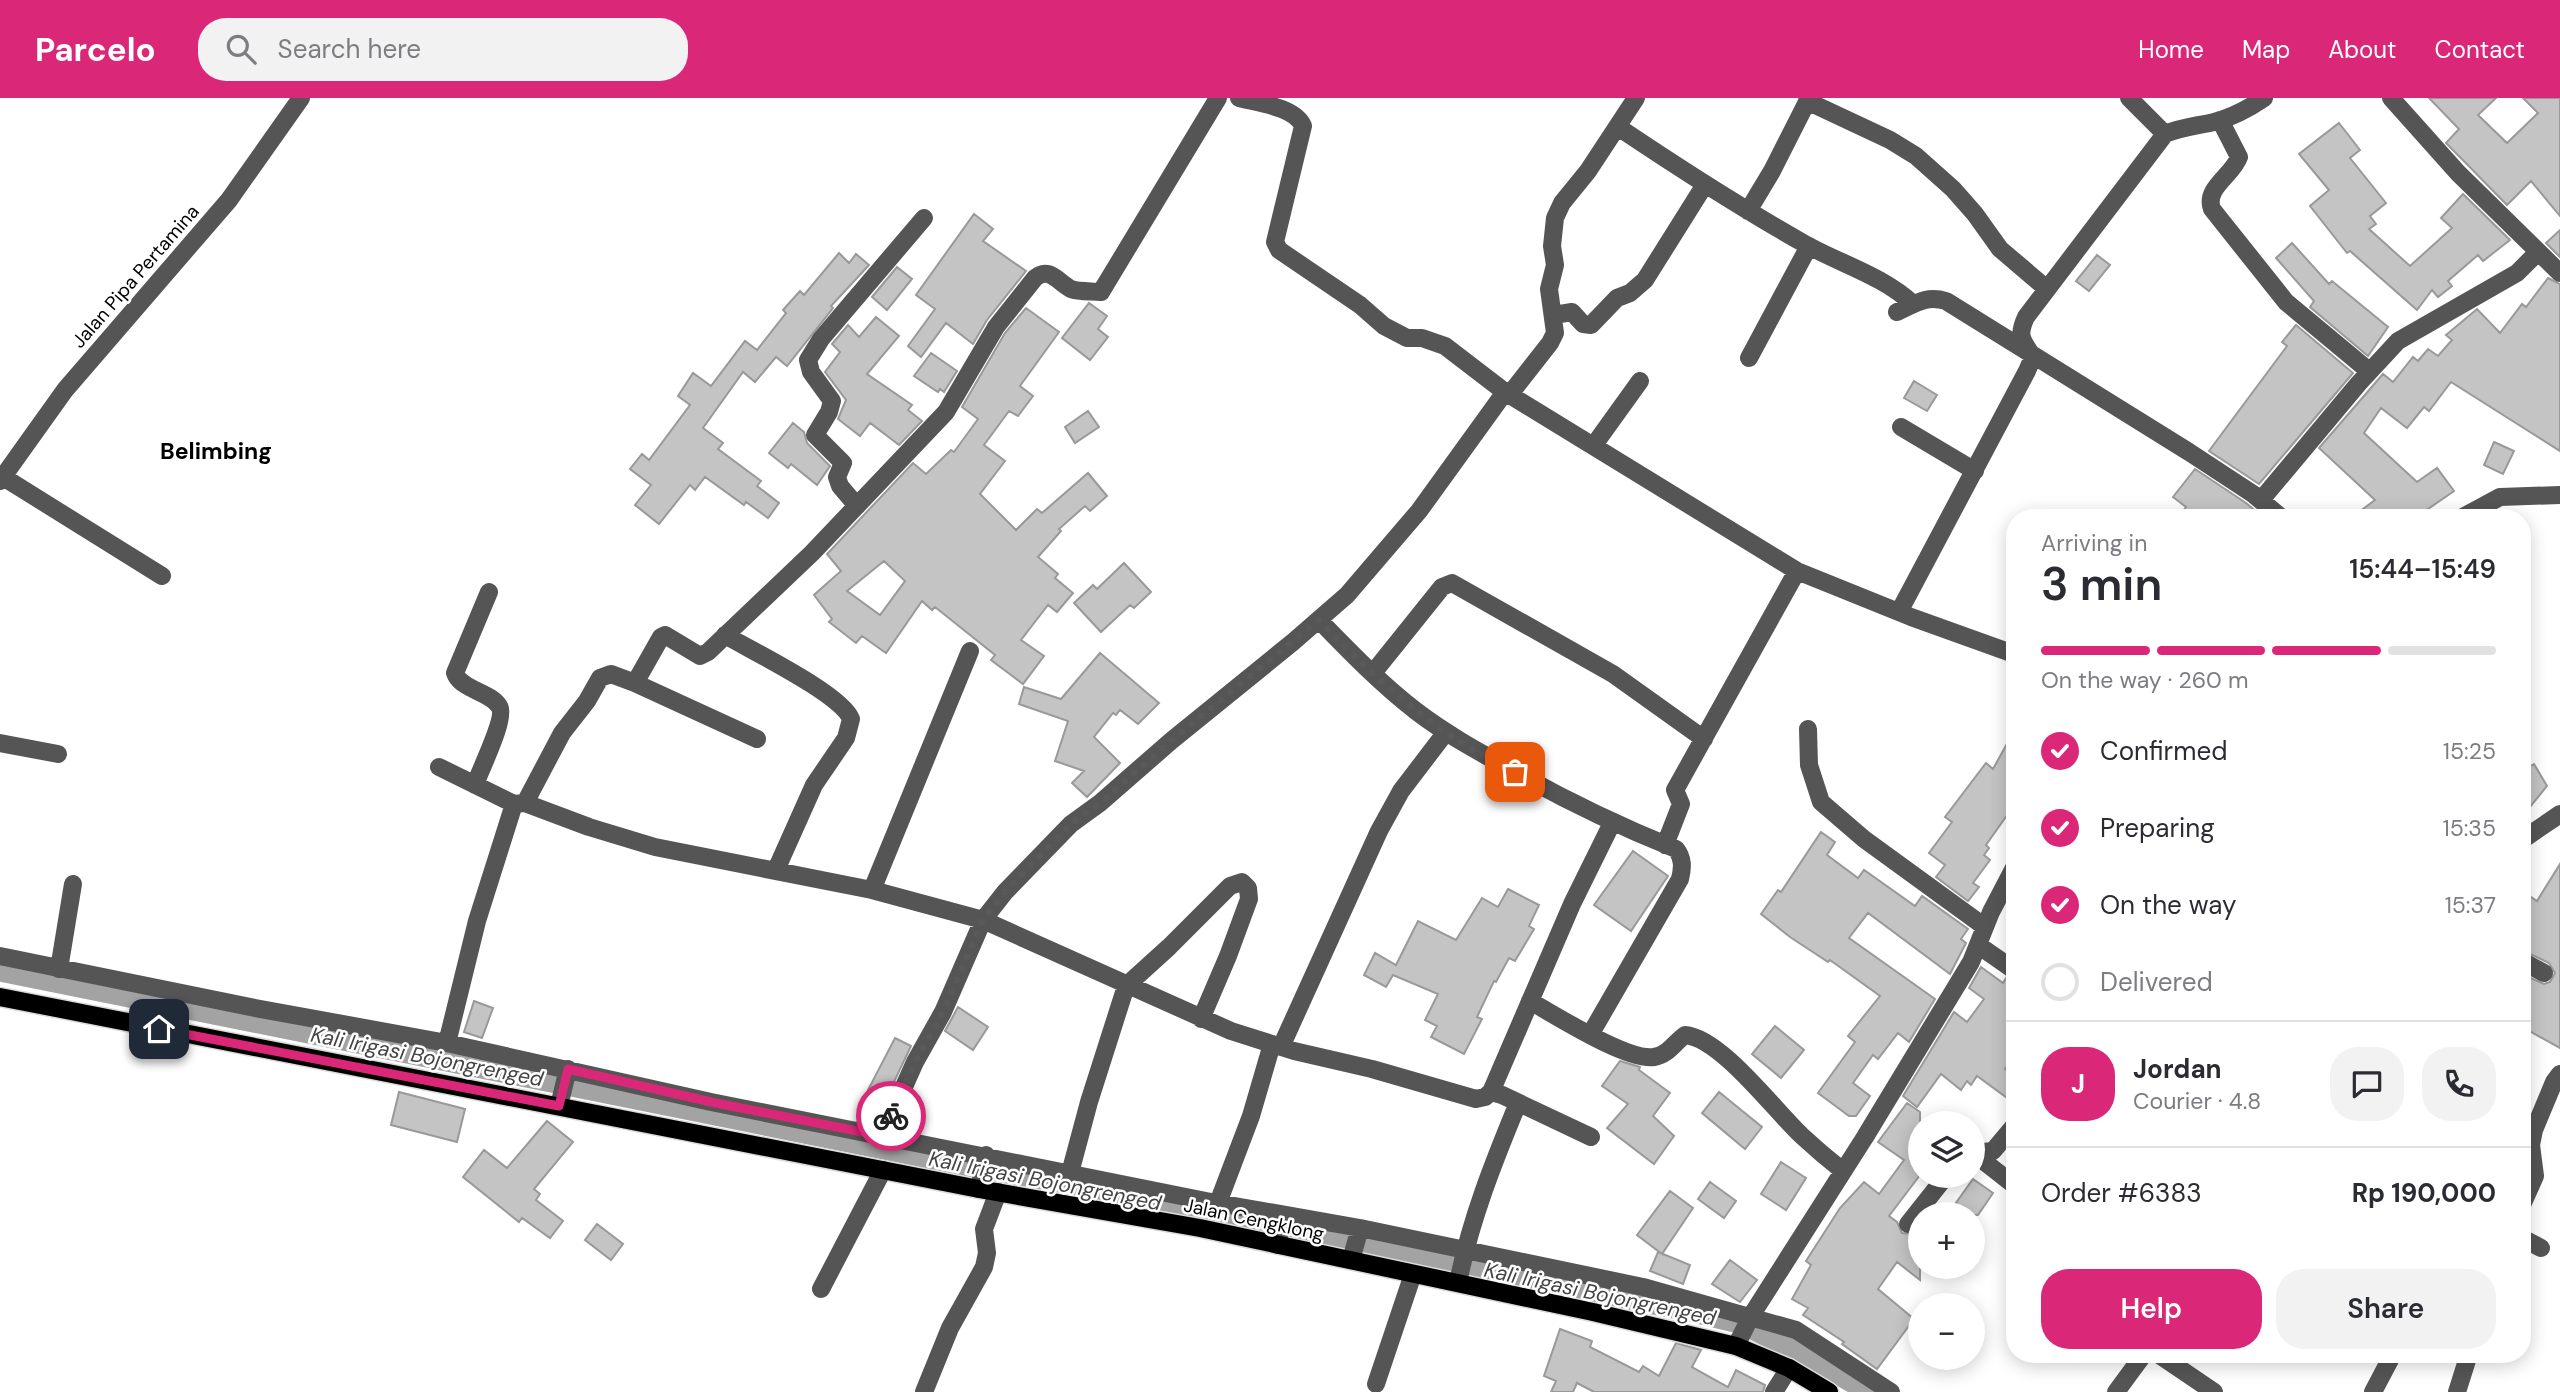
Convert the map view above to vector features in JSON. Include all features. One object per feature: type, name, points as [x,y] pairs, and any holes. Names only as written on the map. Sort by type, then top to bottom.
[{"type":"main road","name":"Jalan Cengklong","points":[[0,997],[560,1102],[883,1170],[983,1170],[998,1192],[1201,1226],[1352,1257],[1413,1273],[1459,1278],[1738,1343],[1789,1368],[1829,1392]]},
{"type":"street","name":"Jalan Pipa Pertamina","points":[[1,479],[65,390],[229,200],[301,98]]},
{"type":"street","points":[[635,683],[661,637],[666,635],[700,656],[708,652],[857,506],[946,412],[996,327],[1035,278],[1041,273],[1049,273],[1073,290],[1101,292],[1218,98]]},
{"type":"street","points":[[1239,98],[1292,114],[1303,126],[1275,242],[1279,250],[1360,305],[1384,326],[1407,338],[1422,338],[1445,346],[1507,393],[1797,570],[1899,612],[2006,651]]},
{"type":"street","points":[[882,1136],[915,1062],[943,1012],[983,920],[1005,892],[1071,824],[1100,803],[1347,595],[1419,512],[1507,393],[1550,344],[1555,333],[1549,289],[1555,265],[1552,246],[1555,218],[1562,203],[1636,98]]},
{"type":"street","points":[[2129,98],[2165,134]]},
{"type":"street","points":[[2032,357],[2021,339],[2020,329],[2026,317],[2165,134],[2182,127],[2220,120],[2244,112],[2264,98]]},
{"type":"street","points":[[2390,98],[2458,173],[2560,273]]},
{"type":"street","points":[[1748,211],[1808,100],[1890,140],[1916,156],[1953,189],[2000,249],[2048,289]]},
{"type":"street","points":[[2220,120],[2239,157],[2237,164],[2211,194],[2209,201],[2212,209],[2286,302],[2369,371]]},
{"type":"street","points":[[1618,127],[1704,186],[1808,246],[1886,284],[1905,308],[1932,297],[1946,301],[2032,357],[2189,452],[2272,509]]},
{"type":"street","points":[[1554,315],[1572,312],[1583,324],[1592,325],[1617,298],[1641,285],[1704,186]]},
{"type":"street","points":[[857,506],[836,477],[843,463],[815,435],[829,412],[832,401],[811,372],[808,360],[821,339],[923,218]]},
{"type":"street","points":[[1749,358],[1808,246]]},
{"type":"street","points":[[2261,500],[2369,371],[2398,341],[2517,273],[2538,252]]},
{"type":"street","points":[[1899,612],[2019,391],[2032,357]]},
{"type":"street","points":[[1594,445],[1640,381]]},
{"type":"street","points":[[1901,427],[1975,471]]},
{"type":"street","points":[[1,479],[162,576]]},
{"type":"street","points":[[2478,509],[2500,497],[2560,495]]},
{"type":"street","points":[[1665,845],[1681,804],[1675,790],[1797,570]]},
{"type":"street","points":[[1373,673],[1442,587],[1452,583],[1613,674],[1704,739]]},
{"type":"street","points":[[475,785],[502,714],[492,699],[458,680],[455,673],[489,592]]},
{"type":"street","points":[[1319,620],[1373,673],[1415,710],[1446,732],[1554,794],[1612,823],[1675,849],[1681,858],[1680,878],[1590,1035]]},
{"type":"street","points":[[725,635],[818,687],[846,711],[851,719],[846,738],[814,785],[776,870]]},
{"type":"street","points":[[872,890],[970,651]]},
{"type":"street","points":[[446,1043],[477,920],[519,804],[562,733],[587,701],[600,678],[611,674],[635,683],[757,739]]},
{"type":"street","points":[[1808,729],[1808,765],[1821,802],[1864,839],[1985,927]]},
{"type":"street","points":[[1201,1226],[1251,1115],[1277,1046],[1379,831],[1401,791],[1446,732]]},
{"type":"street","points":[[0,743],[58,754]]},
{"type":"street","points":[[439,767],[519,804],[654,847],[872,890],[983,920],[1201,1019],[1277,1046],[1372,1069],[1476,1099],[1491,1092],[1572,904],[1612,823]]},
{"type":"street","points":[[2531,834],[2560,814]]},
{"type":"street","points":[[1738,1343],[1750,1319],[1964,974],[2006,880]]},
{"type":"street","points":[[1070,1173],[1089,1102],[1126,986],[1230,886],[1242,882],[1248,888],[1249,899],[1201,1019]]},
{"type":"street","points":[[59,969],[74,884]]},
{"type":"street","points":[[1978,945],[2006,964]]},
{"type":"street","points":[[0,956],[446,1043],[711,1102],[882,1136],[983,1170],[1070,1173],[1210,1203],[1643,1287],[1796,1330],[1891,1392]]},
{"type":"street","points":[[2531,966],[2544,973]]},
{"type":"street","points":[[1530,1001],[1590,1035],[1639,1055],[1652,1057],[1665,1052],[1685,1035],[1699,1039],[1731,1063],[1801,1136],[1843,1171]]},
{"type":"street","points":[[560,1102],[567,1071]]},
{"type":"street","points":[[2531,1141],[2558,1080]]},
{"type":"street","points":[[1491,1092],[1591,1137]]},
{"type":"street","points":[[1459,1278],[1464,1252],[1518,1103]]},
{"type":"street","points":[[1985,1152],[1993,1151],[2006,1136]]},
{"type":"street","points":[[2531,1151],[2535,1177],[2531,1186]]},
{"type":"street","points":[[1985,1162],[2006,1179]]},
{"type":"street","points":[[821,1289],[883,1170]]},
{"type":"street","points":[[1925,1202],[1936,1188]]},
{"type":"street","points":[[924,1392],[950,1328],[984,1267],[987,1254],[984,1229],[998,1192]]},
{"type":"street","points":[[1278,1242],[1281,1216]]},
{"type":"street","points":[[1352,1257],[1359,1231]]},
{"type":"street","points":[[2531,1243],[2541,1248]]},
{"type":"street","points":[[1376,1384],[1413,1273]]},
{"type":"street","points":[[2116,1392],[2137,1363]]},
{"type":"street","points":[[2171,1363],[2214,1392]]},
{"type":"street","points":[[2372,1392],[2388,1363]]},
{"type":"street","points":[[2457,1392],[2466,1363]]},
{"type":"street","points":[[1774,1392],[1789,1368]]},
{"type":"building","points":[[2429,98],[2496,98],[2478,115],[2507,143],[2538,113],[2523,98],[2560,98],[2560,216],[2531,181],[2507,205],[2446,143],[2459,129]]},
{"type":"building","points":[[2339,123],[2360,150],[2350,158],[2386,203],[2370,216],[2376,224],[2369,229],[2410,266],[2452,228],[2441,218],[2463,194],[2510,240],[2483,261],[2478,255],[2448,281],[2452,286],[2438,297],[2432,290],[2417,310],[2350,251],[2347,253],[2310,206],[2329,190],[2299,154]]},
{"type":"building","points":[[974,214],[993,229],[983,241],[1026,271],[987,320],[973,344],[946,323],[921,357],[908,346],[935,309],[916,295]]},
{"type":"building","points":[[2560,230],[2560,257],[2546,243]]},
{"type":"building","points":[[2292,243],[2329,284],[2332,281],[2388,327],[2368,356],[2310,307],[2314,301],[2276,258]]},
{"type":"building","points":[[839,253],[849,263],[856,254],[869,265],[831,306],[833,308],[787,366],[776,357],[755,382],[743,372],[703,428],[723,443],[718,449],[761,481],[757,486],[779,503],[768,518],[746,502],[744,505],[705,477],[695,490],[690,485],[659,524],[635,505],[651,485],[630,469],[642,454],[649,460],[690,405],[678,396],[693,373],[711,386],[745,341],[757,350],[786,313],[783,310],[800,291],[804,295]]},
{"type":"building","points":[[2097,255],[2110,265],[2089,291],[2076,281]]},
{"type":"building","points":[[897,267],[912,279],[887,310],[872,297]]},
{"type":"building","points":[[2548,278],[2560,284],[2560,451],[2451,382],[2429,411],[2424,407],[2407,428],[2381,408],[2364,433],[2417,482],[2437,468],[2454,491],[2428,509],[2363,509],[2375,500],[2319,448],[2383,374],[2393,382],[2413,357],[2418,361],[2428,349],[2438,356],[2452,340],[2446,335],[2477,309],[2500,333],[2522,304],[2526,307]]},
{"type":"building","points":[[1089,303],[1107,316],[1098,329],[1108,337],[1090,360],[1062,338]]},
{"type":"building","points":[[1026,308],[1059,332],[1020,386],[1033,396],[1018,416],[1009,411],[984,445],[1005,461],[980,494],[1016,530],[1037,509],[1042,513],[1088,473],[1107,496],[1090,511],[1085,506],[1059,529],[1061,531],[1038,557],[1058,574],[1055,578],[1073,593],[1057,612],[1048,605],[1021,640],[1044,656],[1023,684],[991,660],[995,655],[935,607],[932,610],[922,601],[886,653],[862,636],[856,643],[829,622],[832,619],[814,595],[841,571],[827,554],[913,463],[926,474],[951,450],[954,452],[978,419],[962,407],[1005,333]],"holes":[[[884,561],[905,581],[880,615],[847,591]]]},
{"type":"building","points":[[876,317],[899,336],[867,374],[912,405],[908,410],[922,421],[899,445],[870,423],[860,436],[838,419],[846,400],[825,372],[840,352],[832,344],[848,325],[859,337]]},
{"type":"building","points":[[2296,325],[2353,373],[2259,484],[2209,451],[2287,346],[2282,342]]},
{"type":"building","points":[[931,353],[957,371],[944,392],[940,389],[938,392],[914,376]]},
{"type":"building","points":[[1914,381],[1937,395],[1927,411],[1904,398]]},
{"type":"building","points":[[1088,411],[1099,427],[1075,443],[1065,427]]},
{"type":"building","points":[[793,423],[804,432],[807,443],[830,466],[817,485],[791,464],[788,468],[769,453]]},
{"type":"building","points":[[2494,442],[2514,451],[2503,474],[2484,465]]},
{"type":"building","points":[[2195,469],[2253,509],[2185,509],[2186,507],[2173,497]]},
{"type":"building","points":[[1124,563],[1151,592],[1134,608],[1130,605],[1101,632],[1074,603],[1093,585],[1097,589]]},
{"type":"building","points":[[1100,653],[1159,703],[1138,724],[1120,710],[1116,715],[1113,713],[1094,737],[1120,763],[1087,797],[1072,783],[1084,771],[1055,761],[1068,721],[1019,704],[1024,687],[1061,699]]},
{"type":"building","points":[[2006,745],[2006,817],[1986,845],[1989,848],[1984,855],[1990,860],[1973,883],[1979,887],[1968,901],[1936,877],[1945,865],[1929,853],[1952,822],[1945,817],[1986,763],[1993,769]]},
{"type":"building","points":[[2534,764],[2547,786],[2531,806],[2531,766]]},
{"type":"building","points":[[1821,832],[1835,842],[1827,855],[1858,878],[1864,870],[1915,906],[1922,896],[1968,929],[1961,939],[1966,943],[1950,974],[1868,913],[1849,938],[1935,999],[1909,1042],[1898,1033],[1878,1059],[1873,1055],[1853,1083],[1870,1096],[1856,1116],[1849,1116],[1818,1093],[1855,1042],[1848,1036],[1880,996],[1830,960],[1828,962],[1790,937],[1761,914],[1778,890],[1781,892]]},
{"type":"building","points":[[1633,851],[1668,876],[1631,931],[1594,905]]},
{"type":"building","points":[[2560,864],[2560,1048],[2531,1032],[2531,978],[2544,984],[2550,982],[2555,973],[2549,963],[2531,954],[2531,897],[2537,901]]},
{"type":"building","points":[[1508,889],[1539,905],[1529,926],[1534,929],[1515,961],[1509,958],[1496,982],[1494,981],[1477,1017],[1482,1019],[1464,1054],[1431,1037],[1437,1026],[1425,1020],[1438,994],[1393,975],[1386,987],[1364,975],[1375,953],[1396,965],[1418,921],[1456,940],[1482,898],[1498,907]]},
{"type":"building","points":[[1981,967],[2003,983],[2006,978],[2006,1097],[1977,1076],[1971,1085],[1967,1081],[1961,1090],[1941,1074],[1917,1107],[1903,1096],[1954,1012],[1967,1022],[1984,999],[1969,988]]},
{"type":"building","points":[[474,1001],[493,1008],[482,1038],[464,1032]]},
{"type":"building","points":[[958,1007],[988,1027],[973,1050],[945,1031]]},
{"type":"building","points":[[1775,1026],[1804,1050],[1781,1078],[1752,1054]]},
{"type":"building","points":[[895,1038],[911,1046],[886,1099],[868,1090]]},
{"type":"building","points":[[1620,1061],[1640,1067],[1639,1070],[1670,1093],[1653,1116],[1674,1136],[1654,1164],[1607,1128],[1628,1104],[1602,1086]]},
{"type":"building","points":[[399,1092],[465,1109],[457,1142],[391,1125]]},
{"type":"building","points":[[1719,1092],[1762,1127],[1745,1149],[1702,1113]]},
{"type":"building","points":[[1907,1103],[1919,1111],[1908,1111],[1908,1188],[1910,1188],[1889,1216],[1897,1222],[1902,1233],[1908,1234],[1908,1271],[1897,1262],[1878,1289],[1908,1314],[1908,1327],[1877,1369],[1842,1344],[1844,1342],[1803,1315],[1808,1308],[1792,1299],[1811,1265],[1806,1261],[1840,1208],[1864,1182],[1879,1194],[1904,1160],[1878,1142]]},
{"type":"building","points":[[547,1121],[573,1142],[534,1189],[540,1194],[536,1200],[563,1221],[550,1238],[522,1218],[519,1222],[463,1177],[484,1150],[507,1168]]},
{"type":"building","points":[[1781,1162],[1806,1178],[1786,1210],[1761,1194]]},
{"type":"building","points":[[1710,1182],[1736,1201],[1724,1218],[1698,1199]]},
{"type":"building","points":[[1985,1187],[1993,1193],[1985,1205],[1985,1202],[1957,1202],[1967,1188]]},
{"type":"building","points":[[1670,1191],[1693,1208],[1662,1254],[1637,1235]]},
{"type":"building","points":[[597,1224],[623,1244],[611,1260],[585,1240]]},
{"type":"building","points":[[1658,1252],[1690,1265],[1683,1284],[1650,1271]]},
{"type":"building","points":[[1730,1260],[1757,1280],[1740,1302],[1712,1284]]},
{"type":"building","points":[[1560,1329],[1592,1341],[1590,1347],[1639,1372],[1643,1366],[1659,1376],[1676,1343],[1701,1350],[1692,1367],[1728,1387],[1736,1370],[1765,1385],[1763,1392],[1594,1392],[1577,1383],[1573,1392],[1551,1392],[1556,1381],[1544,1376]]},
{"type":"waterway","name":"Kali Irigasi Bojongrenged","points":[[0,971],[1693,1312],[1743,1324],[1869,1392]]},
{"type":"way so far","points":[[891,1116],[915,1062],[943,1012],[983,920],[1005,892],[1071,824],[1100,803],[1319,620],[1354,656],[1415,710],[1456,740],[1515,772]]},
{"type":"district","name":"Belimbing","points":[[216,451]]},
{"type":"route","points":[[159,1029],[559,1106],[568,1069],[711,1102],[882,1136],[891,1116]]}]
